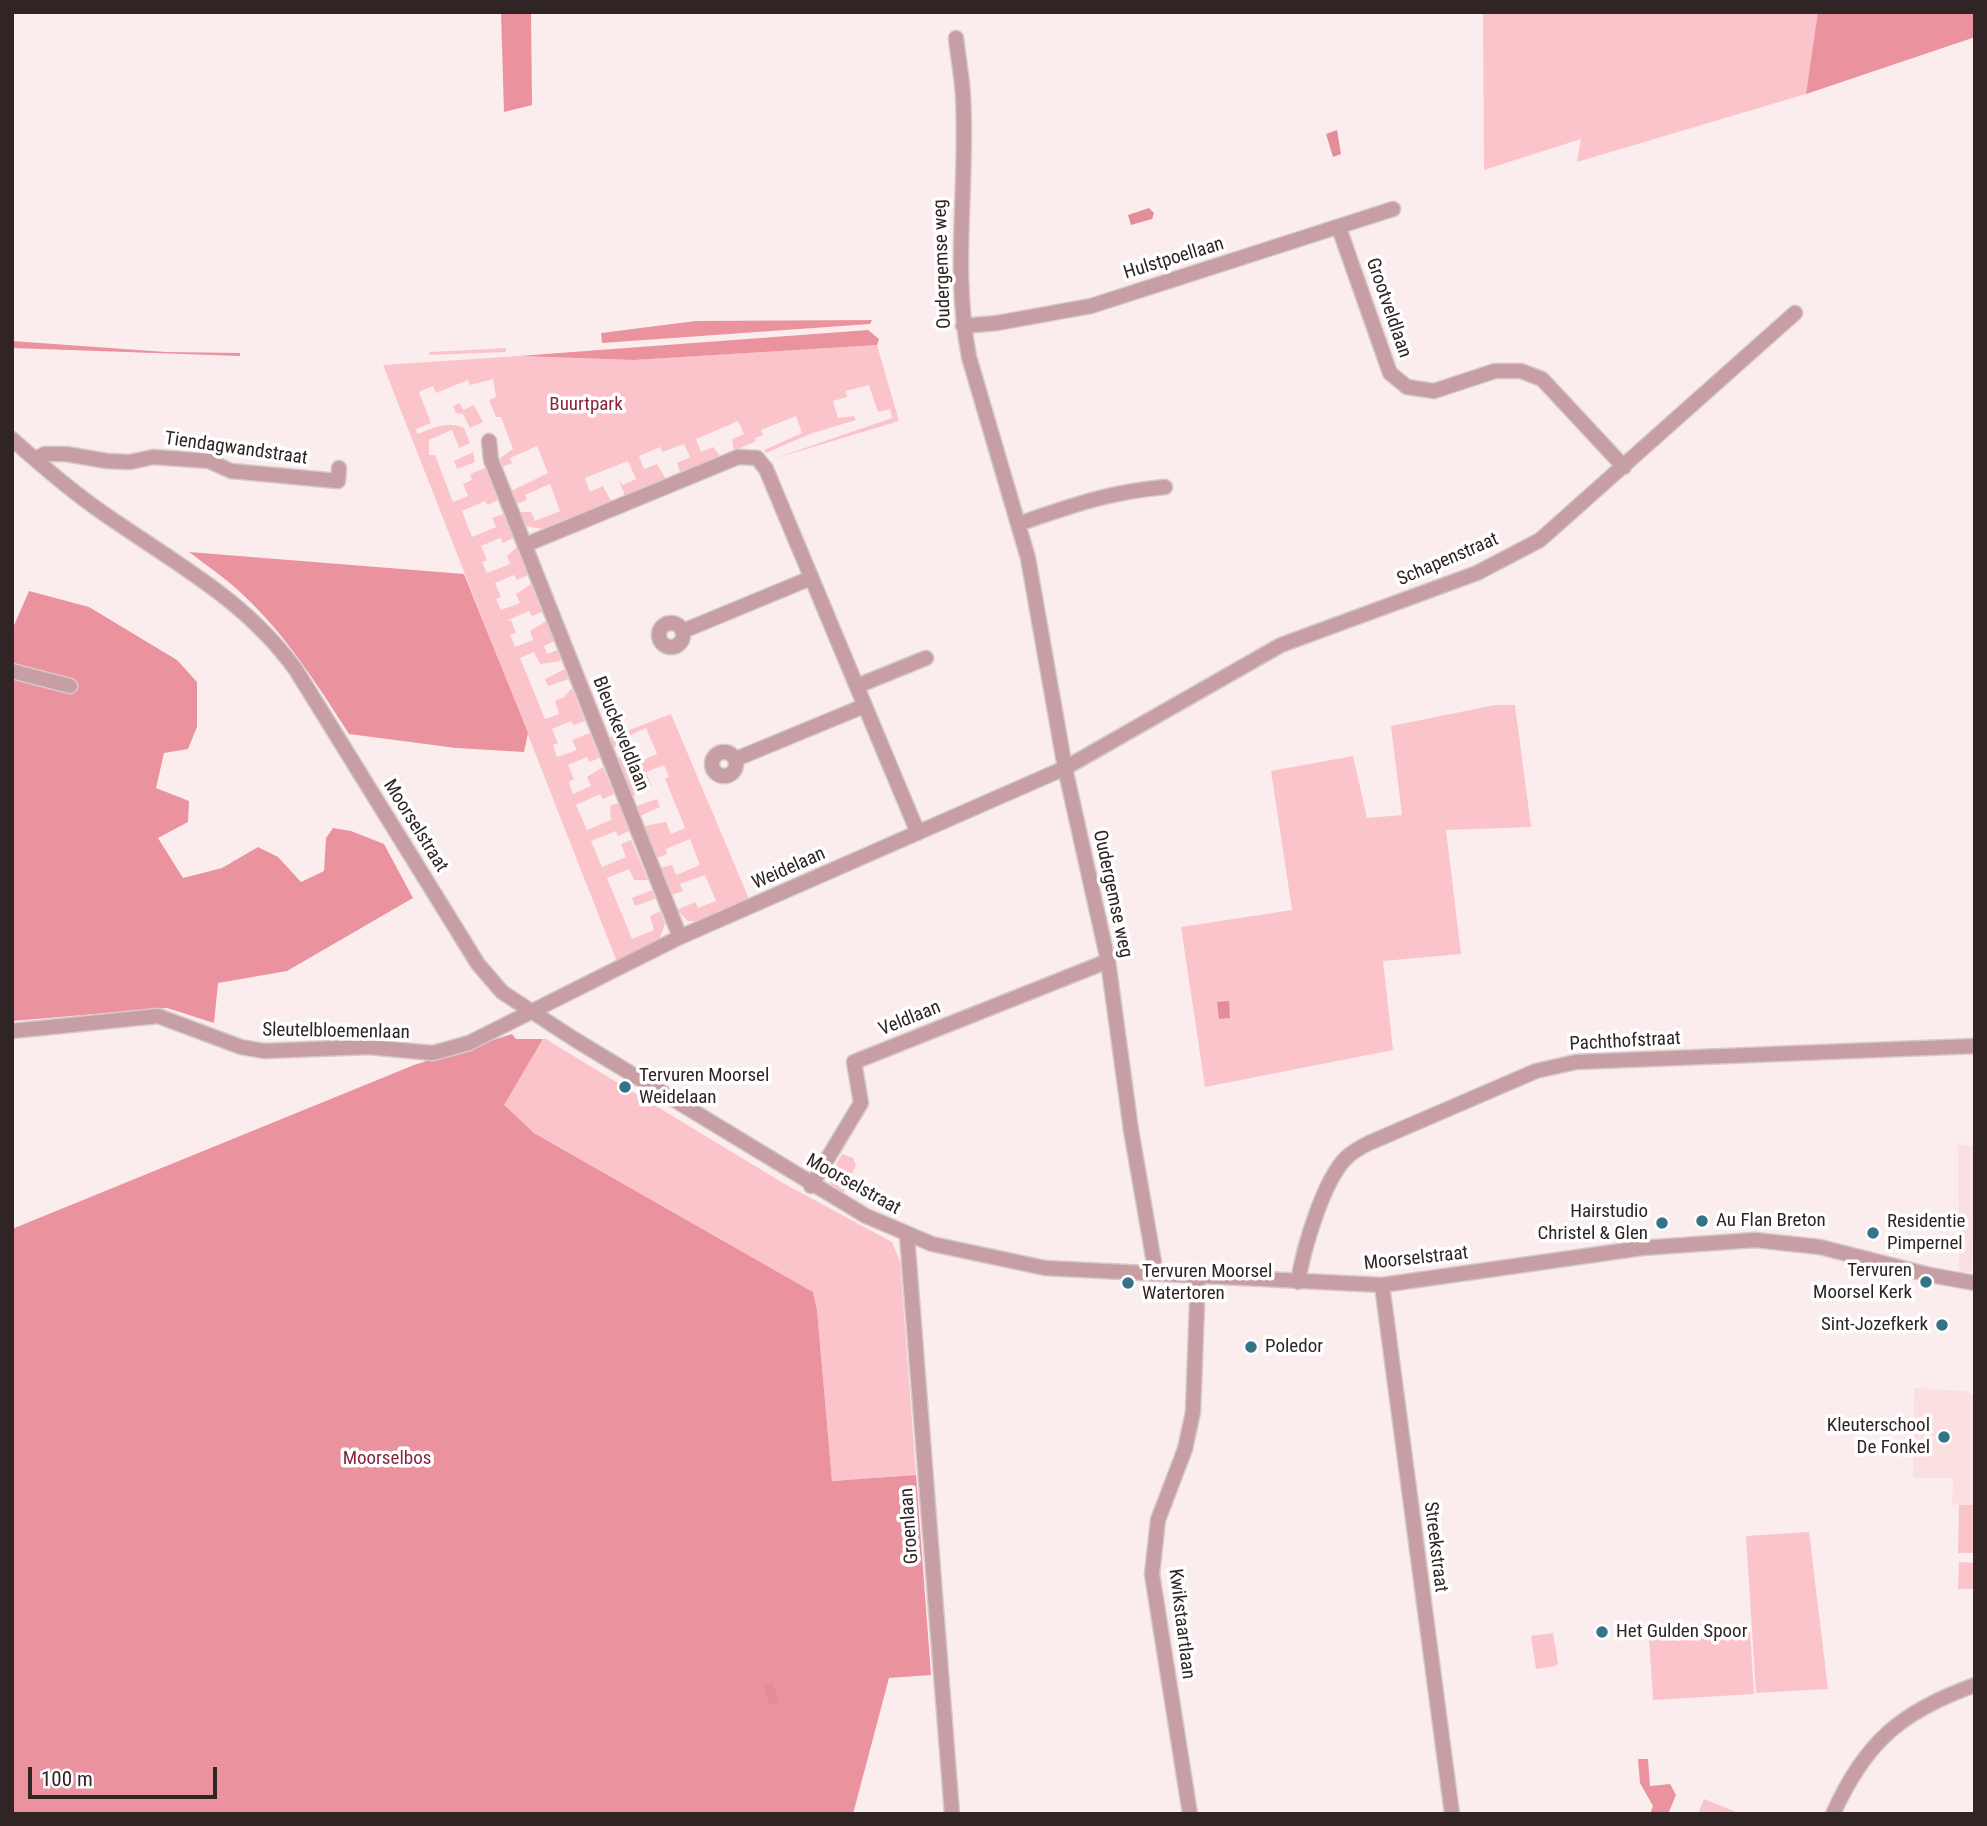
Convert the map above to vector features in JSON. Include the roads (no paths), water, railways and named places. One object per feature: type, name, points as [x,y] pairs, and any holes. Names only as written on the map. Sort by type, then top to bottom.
[{"type":"street","name":"Oudergemse weg","points":[[956,38],[963,95],[959,271],[962,326],[1028,558],[1065,768],[1108,961],[1131,1130],[1156,1274]]},
{"type":"street","name":"Hulstpoellaan","points":[[962,326],[997,323],[1091,306],[1393,209]]},
{"type":"street","name":"Grootveldlaan","points":[[1339,228],[1390,373],[1407,387],[1434,391],[1495,371],[1521,371],[1542,379],[1624,467]]},
{"type":"street","name":"Schapenstraat","points":[[1065,768],[1281,645],[1477,573],[1540,540],[1796,313]]},
{"type":"street","name":"Moorselstraat","points":[[12,439],[104,514],[211,583],[270,637],[296,670],[478,964],[502,992],[811,1186],[907,1236],[1023,1265],[1198,1277],[1382,1284],[1642,1248],[1755,1240],[1819,1247],[1928,1275],[1975,1283]]},
{"type":"street","name":"Bleuckeveldlaan","points":[[489,441],[491,460],[681,937]]},
{"type":"street","name":"Tiendagwandstraat","points":[[35,459],[45,454],[65,454],[107,461],[130,462],[153,457],[209,461],[231,471],[338,481],[339,468]]},
{"type":"street","points":[[524,545],[745,456],[757,458],[766,470],[919,833]]},
{"type":"street","points":[[1018,524],[1107,494],[1165,487]]},
{"type":"street","points":[[683,631],[811,578]]},
{"type":"street","points":[[857,686],[926,657]]},
{"type":"street","points":[[12,671],[71,686]]},
{"type":"street","points":[[736,759],[864,706]]},
{"type":"street","name":"Weidelaan","points":[[532,1013],[681,937],[1065,768]]},
{"type":"street","name":"Veldlaan","points":[[811,1186],[861,1103],[854,1062],[1108,961]]},
{"type":"street","name":"Sleutelbloemenlaan","points":[[12,1031],[158,1016],[257,1050],[368,1047],[433,1053],[469,1043],[532,1013]]},
{"type":"street","name":"Pachthofstraat","points":[[1298,1282],[1302,1259],[1322,1204],[1345,1159],[1369,1143],[1536,1071],[1576,1062],[1975,1046]]},
{"type":"street","name":"Groenlaan","points":[[907,1236],[952,1814]]},
{"type":"street","name":"Kwikstaartlaan","points":[[1191,1814],[1152,1574],[1158,1520],[1185,1449],[1193,1412],[1198,1277]]},
{"type":"street","name":"Streekstraat","points":[[1382,1284],[1452,1814]]},
{"type":"street","points":[[1833,1814],[1852,1775],[1880,1738],[1928,1703],[1975,1685]]},
{"type":"place","name":"Tervuren Moorsel Weidelaan","points":[[625,1087]]},
{"type":"place","name":"Au Flan Breton","points":[[1702,1221]]},
{"type":"place","name":"Hairstudio Christel & Glen","points":[[1662,1223]]},
{"type":"place","name":"Residentie Pimpernel","points":[[1873,1233]]},
{"type":"place","name":"Tervuren Moorsel Kerk","points":[[1926,1282]]},
{"type":"place","name":"Tervuren Moorsel Watertoren","points":[[1128,1283]]},
{"type":"place","name":"Sint-Jozefkerk","points":[[1942,1325]]},
{"type":"place","name":"Poledor","points":[[1251,1347]]},
{"type":"place","name":"Kleuterschool De Fonkel","points":[[1944,1437]]},
{"type":"place","name":"Het Gulden Spoor","points":[[1602,1632]]},
{"type":"park label","name":"Buurtpark","points":[[586,405]]},
{"type":"park label","name":"Moorselbos","points":[[387,1459]]}]
